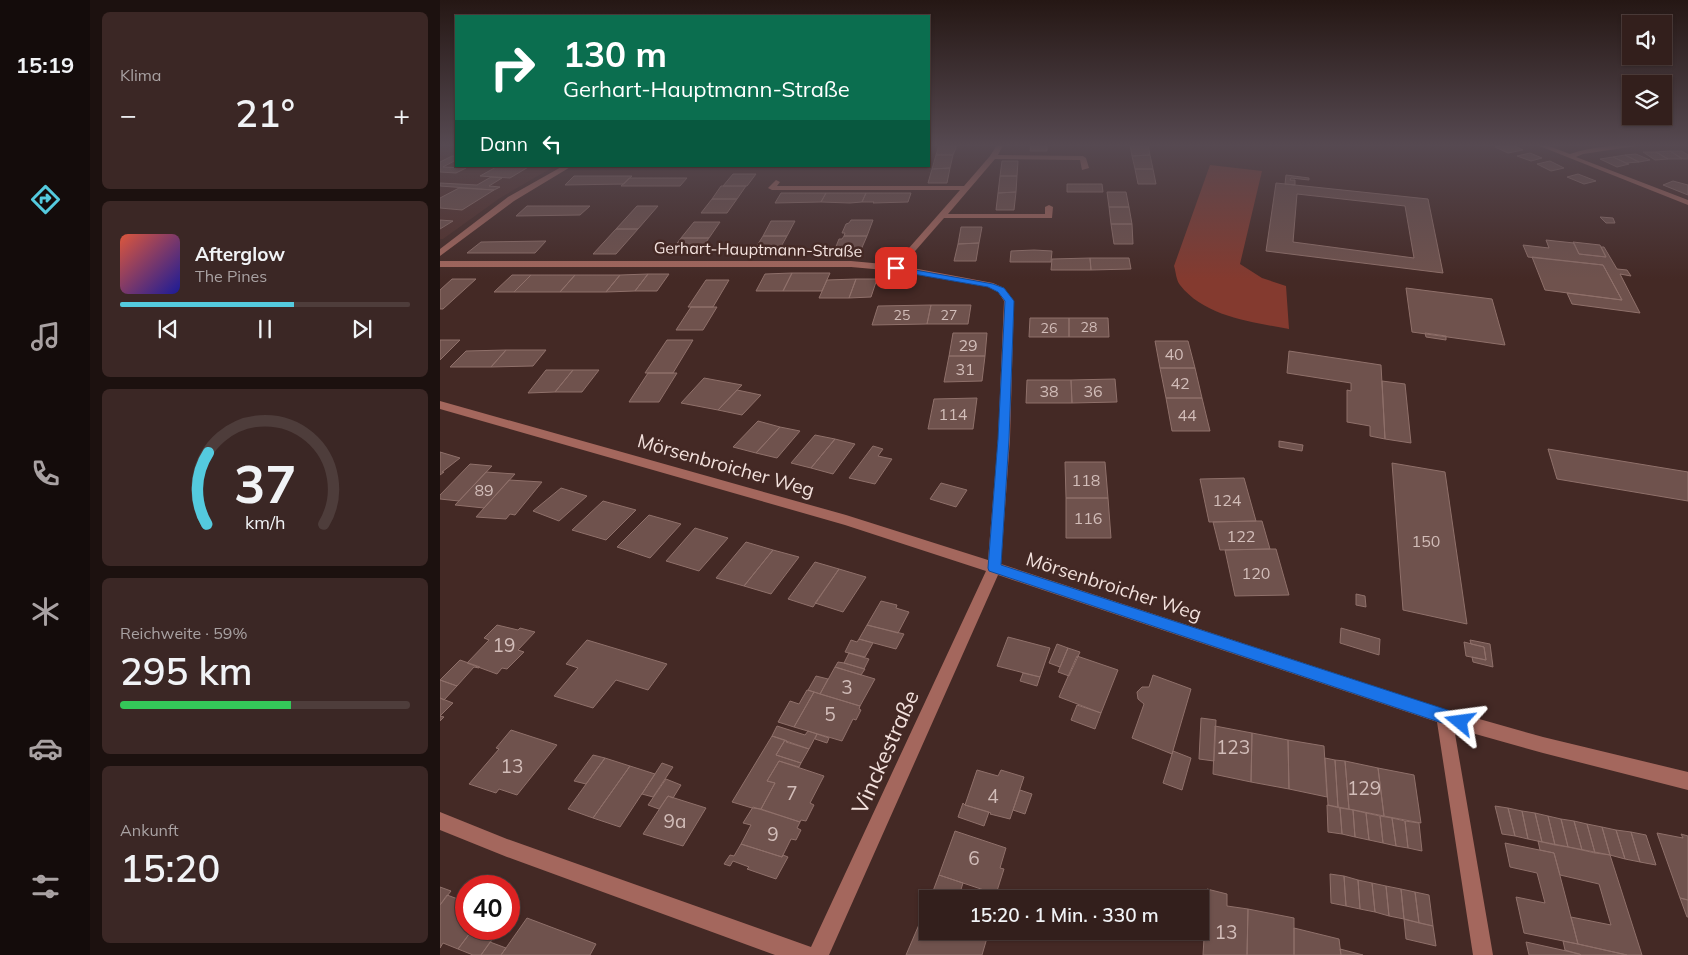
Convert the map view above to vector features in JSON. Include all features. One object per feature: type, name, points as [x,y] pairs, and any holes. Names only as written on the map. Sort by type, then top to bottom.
[{"type":"street","points":[[440,253],[511,199],[528,190]]},
{"type":"street","points":[[896,268],[964,190]]},
{"type":"street","points":[[1651,190],[1688,204]]},
{"type":"street","points":[[940,216],[1049,216],[1049,207]]},
{"type":"street","name":"Gerhart-Hauptmann-Straße","points":[[440,264],[826,262],[896,268],[990,285],[1001,290],[1009,301],[1004,439],[994,568]]},
{"type":"street","name":"Mörsenbroicher Weg","points":[[440,405],[846,520],[1444,717],[1543,745],[1688,781]]},
{"type":"street","name":"Vinckestraße","points":[[818,955],[994,568]]},
{"type":"street","points":[[1444,717],[1483,955]]},
{"type":"street","points":[[440,822],[804,955]]},
{"type":"shaded area","points":[[440,190],[514,190],[443,239],[440,239]]},
{"type":"shaded area","points":[[1201,190],[1258,190],[1240,264],[1262,278],[1286,286],[1289,329],[1230,316],[1202,304],[1190,296],[1179,283],[1174,266]]},
{"type":"building","points":[[456,190],[494,190],[462,210],[440,208],[440,198]]},
{"type":"building","points":[[719,190],[744,190],[737,199],[712,199]]},
{"type":"building","points":[[998,190],[1016,190],[1016,192],[998,193]]},
{"type":"building","points":[[1067,190],[1103,190],[1103,192],[1067,192]]},
{"type":"building","points":[[1275,190],[1338,190],[1428,199],[1443,273],[1266,251]],"holes":[[[1297,194],[1405,206],[1414,258],[1293,242]]]},
{"type":"building","points":[[1674,190],[1688,190],[1688,195]]},
{"type":"building","points":[[1016,192],[1014,210],[996,210],[998,193]]},
{"type":"building","points":[[1107,192],[1126,192],[1129,207],[1109,207]]},
{"type":"building","points":[[781,193],[826,193],[821,202],[775,203]]},
{"type":"building","points":[[826,193],[866,193],[862,202],[821,202]]},
{"type":"building","points":[[866,193],[911,193],[908,202],[873,203],[862,202]]},
{"type":"building","points":[[712,199],[737,199],[727,213],[701,213]]},
{"type":"building","points":[[527,206],[590,206],[580,215],[516,216]]},
{"type":"building","points":[[637,206],[658,206],[638,229],[616,229]]},
{"type":"building","points":[[1109,207],[1129,207],[1132,224],[1111,224]]},
{"type":"building","points":[[1600,217],[1613,218],[1615,223],[1606,223]]},
{"type":"building","points":[[440,220],[453,221],[440,229]]},
{"type":"building","points":[[851,220],[873,220],[867,236],[844,236],[845,233],[842,233],[846,224]]},
{"type":"building","points":[[771,221],[795,221],[787,236],[763,236]]},
{"type":"building","points":[[694,222],[720,222],[709,238],[681,238]]},
{"type":"building","points":[[1111,224],[1132,224],[1133,244],[1114,244]]},
{"type":"building","points":[[961,227],[982,227],[979,243],[958,244]]},
{"type":"building","points":[[616,229],[638,229],[616,254],[593,254]]},
{"type":"building","points":[[763,236],[787,236],[778,252],[753,252]]},
{"type":"building","points":[[844,236],[867,236],[860,252],[837,252],[838,249],[835,249],[839,239],[842,239]]},
{"type":"building","points":[[681,238],[709,238],[698,253],[669,254]]},
{"type":"building","points":[[1546,240],[1574,243],[1579,254],[1606,257],[1601,247],[1604,247],[1617,269],[1627,270],[1631,276],[1620,274],[1640,313],[1572,304],[1567,293],[1622,300],[1603,265],[1528,257],[1523,245],[1549,248]]},
{"type":"building","points":[[546,241],[535,253],[467,253],[481,242]]},
{"type":"building","points":[[1573,242],[1600,245],[1606,257],[1579,254]]},
{"type":"building","points":[[979,243],[976,261],[954,261],[958,244]]},
{"type":"building","points":[[1011,251],[1052,251],[1051,262],[1010,262]]},
{"type":"building","points":[[1532,257],[1603,265],[1622,300],[1545,290]]},
{"type":"building","points":[[1090,258],[1129,258],[1131,269],[1091,270]]},
{"type":"building","points":[[1090,258],[1091,270],[1051,270],[1052,259]]},
{"type":"building","points":[[792,273],[783,291],[756,291],[765,274]]},
{"type":"building","points":[[792,273],[830,273],[822,291],[783,291]]},
{"type":"building","points":[[648,274],[669,274],[657,291],[635,291]]},
{"type":"building","points":[[648,274],[635,291],[606,292],[620,275]]},
{"type":"building","points":[[512,275],[531,275],[514,292],[494,292]]},
{"type":"building","points":[[531,275],[575,275],[560,292],[514,292]]},
{"type":"building","points":[[575,275],[620,275],[606,292],[560,292]]},
{"type":"building","points":[[452,279],[476,279],[443,309],[440,309],[440,290]]},
{"type":"building","points":[[856,279],[877,279],[871,297],[849,298]]},
{"type":"building","points":[[856,279],[849,298],[819,298],[827,280]]},
{"type":"building","points":[[706,280],[729,280],[713,307],[688,307]]},
{"type":"building","points":[[1406,288],[1492,299],[1505,345],[1412,332]]},
{"type":"building","points":[[931,305],[927,324],[872,325],[878,306]]},
{"type":"building","points":[[931,305],[971,305],[968,324],[927,324]]},
{"type":"building","points":[[691,307],[717,307],[703,330],[676,330]]},
{"type":"building","points":[[1030,318],[1069,318],[1069,337],[1029,337]]},
{"type":"building","points":[[1069,318],[1108,318],[1109,337],[1069,337]]},
{"type":"building","points":[[953,333],[987,333],[985,356],[949,356]]},
{"type":"building","points":[[1425,333],[1446,336],[1446,340],[1426,337]]},
{"type":"building","points":[[440,340],[460,340],[440,360]]},
{"type":"building","points":[[667,340],[693,340],[673,373],[645,373]]},
{"type":"building","points":[[1155,341],[1188,341],[1195,368],[1160,368]]},
{"type":"building","points":[[506,350],[491,367],[450,367],[466,351]]},
{"type":"building","points":[[506,350],[546,350],[533,366],[491,367]]},
{"type":"building","points":[[1289,351],[1381,365],[1385,439],[1370,436],[1370,426],[1347,422],[1347,390],[1351,391],[1351,383],[1287,373]]},
{"type":"building","points":[[949,356],[985,356],[982,381],[944,382]]},
{"type":"building","points":[[1160,368],[1195,368],[1202,398],[1166,398]]},
{"type":"building","points":[[546,370],[573,370],[555,392],[528,393]]},
{"type":"building","points":[[573,370],[599,370],[582,392],[555,392]]},
{"type":"building","points":[[648,373],[677,373],[659,402],[629,402]]},
{"type":"building","points":[[704,378],[742,385],[718,410],[681,403]]},
{"type":"building","points":[[1115,379],[1117,402],[1072,403],[1071,380]]},
{"type":"building","points":[[1027,380],[1071,380],[1072,403],[1026,403]]},
{"type":"building","points":[[1382,381],[1405,384],[1411,443],[1385,439]]},
{"type":"building","points":[[737,390],[761,395],[742,415],[718,410]]},
{"type":"building","points":[[977,398],[973,429],[928,429],[934,399]]},
{"type":"building","points":[[1166,398],[1202,398],[1210,431],[1172,431]]},
{"type":"building","points":[[758,421],[780,427],[756,453],[733,447]]},
{"type":"building","points":[[780,427],[800,431],[777,458],[756,453]]},
{"type":"building","points":[[815,435],[835,439],[811,468],[791,463]]},
{"type":"building","points":[[835,439],[855,444],[833,474],[811,468]]},
{"type":"building","points":[[1279,441],[1303,445],[1302,451],[1279,447]]},
{"type":"building","points":[[873,446],[883,449],[878,456],[892,459],[875,484],[849,478]]},
{"type":"building","points":[[1548,449],[1688,472],[1688,501],[1557,479]]},
{"type":"building","points":[[440,452],[460,458],[440,475]]},
{"type":"building","points":[[1065,462],[1105,462],[1108,498],[1066,498]]},
{"type":"building","points":[[1392,463],[1445,472],[1467,624],[1403,610]]},
{"type":"building","points":[[470,464],[492,466],[459,501],[440,499],[440,495]]},
{"type":"building","points":[[486,472],[515,474],[484,508],[455,505]]},
{"type":"building","points":[[1244,478],[1256,521],[1209,522],[1200,479]]},
{"type":"building","points":[[509,480],[542,482],[515,515],[510,514],[506,519],[476,517]]},
{"type":"building","points":[[941,483],[967,490],[956,507],[930,499]]},
{"type":"building","points":[[561,488],[587,496],[559,521],[533,511]]},
{"type":"building","points":[[1066,498],[1108,498],[1111,538],[1066,538]]},
{"type":"building","points":[[603,501],[636,510],[606,540],[572,530]]},
{"type":"building","points":[[649,515],[681,524],[650,558],[617,547]]},
{"type":"building","points":[[1262,521],[1270,549],[1220,550],[1213,522]]},
{"type":"building","points":[[695,528],[728,538],[699,571],[666,561]]},
{"type":"building","points":[[746,542],[773,550],[744,586],[716,578]]},
{"type":"building","points":[[1276,549],[1289,595],[1235,596],[1225,550]]},
{"type":"building","points":[[773,550],[799,557],[771,594],[744,586]]},
{"type":"building","points":[[815,562],[839,569],[813,607],[788,599]]},
{"type":"building","points":[[839,569],[866,577],[843,612],[815,603]]},
{"type":"building","points":[[1356,594],[1365,596],[1366,607],[1356,605]]},
{"type":"building","points":[[881,601],[897,605],[896,608],[909,612],[898,633],[867,625]]},
{"type":"building","points":[[497,625],[535,632],[518,650],[524,652],[507,669],[502,668],[497,674],[467,663],[489,640],[484,638]]},
{"type":"building","points":[[867,625],[904,634],[896,649],[859,639]]},
{"type":"building","points":[[1341,628],[1380,639],[1379,655],[1340,643]]},
{"type":"building","points":[[1008,637],[1050,648],[1040,677],[997,666]]},
{"type":"building","points":[[859,639],[873,643],[865,657],[845,652],[851,640],[857,642]]},
{"type":"building","points":[[587,640],[667,664],[648,690],[616,680],[593,708],[554,696],[578,668],[566,664]]},
{"type":"building","points":[[1470,640],[1490,644],[1493,667],[1473,662],[1472,657],[1486,660],[1484,647],[1471,644]]},
{"type":"building","points":[[1464,642],[1484,647],[1486,660],[1466,656]]},
{"type":"building","points":[[1057,644],[1068,648],[1060,667],[1049,663]]},
{"type":"building","points":[[1068,648],[1080,652],[1069,676],[1058,672]]},
{"type":"building","points":[[849,653],[869,659],[864,669],[844,663]]},
{"type":"building","points":[[1077,656],[1118,670],[1101,713],[1059,697]]},
{"type":"building","points":[[460,660],[480,667],[474,667],[457,686],[440,680]]},
{"type":"building","points":[[838,662],[865,669],[861,675],[835,667]]},
{"type":"building","points":[[835,667],[875,679],[860,706],[820,694]]},
{"type":"building","points":[[1023,673],[1040,677],[1037,686],[1020,681]]},
{"type":"building","points":[[1153,675],[1191,689],[1172,754],[1132,738],[1144,704],[1138,699],[1137,692],[1142,687],[1149,687]]},
{"type":"building","points":[[816,676],[828,679],[820,694],[808,690]]},
{"type":"building","points":[[440,680],[457,686],[444,700],[440,698]]},
{"type":"building","points":[[807,690],[814,692],[794,727],[778,722],[790,701],[799,704]]},
{"type":"building","points":[[814,692],[860,706],[859,709],[861,710],[856,720],[853,719],[842,741],[794,727]]},
{"type":"building","points":[[440,698],[453,703],[440,716]]},
{"type":"building","points":[[1077,705],[1101,713],[1095,729],[1071,720]]},
{"type":"building","points":[[1201,718],[1216,720],[1214,761],[1199,759]]},
{"type":"building","points":[[777,726],[805,735],[808,731],[817,734],[809,749],[772,736]]},
{"type":"building","points":[[1215,726],[1252,733],[1251,782],[1213,774]]},
{"type":"building","points":[[511,730],[557,745],[517,795],[499,789],[496,793],[469,784],[499,749],[496,748]]},
{"type":"building","points":[[1252,733],[1288,740],[1289,789],[1251,782]]},
{"type":"building","points":[[817,734],[829,738],[827,743],[815,739]]},
{"type":"building","points":[[772,736],[785,740],[776,755],[801,763],[799,767],[779,761],[767,781],[775,783],[761,809],[732,802]]},
{"type":"building","points":[[785,740],[786,742],[809,749],[801,763],[776,755]]},
{"type":"building","points":[[1288,740],[1324,746],[1327,797],[1289,789]]},
{"type":"building","points":[[1173,751],[1191,758],[1182,790],[1163,783]]},
{"type":"building","points":[[593,755],[605,758],[586,784],[574,781]]},
{"type":"building","points":[[605,758],[630,766],[593,818],[568,809]]},
{"type":"building","points":[[1325,758],[1335,760],[1338,807],[1328,805]]},
{"type":"building","points":[[1335,760],[1345,761],[1349,809],[1338,807]]},
{"type":"building","points":[[779,761],[824,776],[810,803],[814,805],[806,821],[801,820],[800,822],[761,809],[775,783],[767,781]]},
{"type":"building","points":[[1345,761],[1378,768],[1384,816],[1349,809]]},
{"type":"building","points":[[662,763],[673,767],[653,797],[642,794]]},
{"type":"building","points":[[630,766],[655,774],[620,827],[593,818]]},
{"type":"building","points":[[1378,768],[1414,775],[1421,823],[1384,816]]},
{"type":"building","points":[[977,770],[998,776],[1001,770],[1024,777],[1010,819],[965,805]]},
{"type":"building","points":[[666,779],[681,785],[673,798],[668,796],[659,809],[648,805]]},
{"type":"building","points":[[1020,790],[1032,794],[1025,814],[1013,810]]},
{"type":"building","points":[[668,796],[706,808],[683,846],[643,834]]},
{"type":"building","points":[[963,803],[989,812],[984,826],[958,817]]},
{"type":"building","points":[[1327,805],[1340,808],[1342,834],[1328,832]]},
{"type":"building","points":[[1495,806],[1508,808],[1515,836],[1502,834]]},
{"type":"building","points":[[753,807],[800,822],[797,828],[801,830],[796,840],[791,839],[782,857],[741,844],[751,825],[743,823]]},
{"type":"building","points":[[1340,808],[1353,810],[1355,837],[1342,834]]},
{"type":"building","points":[[1508,808],[1522,811],[1528,839],[1515,836]]},
{"type":"building","points":[[1353,810],[1366,813],[1369,840],[1355,837]]},
{"type":"building","points":[[1522,811],[1535,813],[1542,842],[1528,839]]},
{"type":"building","points":[[1366,813],[1380,816],[1383,843],[1369,840]]},
{"type":"building","points":[[1535,813],[1548,816],[1555,845],[1542,842]]},
{"type":"building","points":[[1380,816],[1392,818],[1396,846],[1383,843]]},
{"type":"building","points":[[1548,816],[1561,819],[1568,847],[1555,845]]},
{"type":"building","points":[[1392,818],[1405,821],[1408,848],[1396,846]]},
{"type":"building","points":[[1561,819],[1574,821],[1582,850],[1568,847]]},
{"type":"building","points":[[1405,821],[1419,823],[1422,851],[1408,848]]},
{"type":"building","points":[[1574,821],[1587,824],[1595,853],[1582,850]]},
{"type":"building","points":[[1587,824],[1602,827],[1610,855],[1595,853]]},
{"type":"building","points":[[1602,827],[1616,830],[1625,859],[1610,855]]},
{"type":"building","points":[[1616,830],[1631,832],[1640,862],[1625,859]]},
{"type":"building","points":[[955,831],[1006,848],[1000,868],[1004,869],[997,890],[984,890],[939,875]]},
{"type":"building","points":[[1631,832],[1646,835],[1656,865],[1640,862]]},
{"type":"building","points":[[1657,833],[1683,838],[1681,834],[1688,836],[1688,900],[1680,898]]},
{"type":"building","points":[[1538,841],[1610,855],[1642,955],[1627,955],[1578,944],[1571,917],[1611,925],[1599,884],[1560,875],[1554,853],[1540,850]]},
{"type":"building","points":[[1505,843],[1554,853],[1578,944],[1524,933],[1516,897],[1545,903],[1537,873],[1510,867]]},
{"type":"building","points":[[741,844],[782,857],[783,855],[788,857],[776,879],[747,869],[749,867],[733,861],[730,866],[724,864],[730,855],[734,856]]},
{"type":"building","points":[[1330,874],[1344,876],[1346,906],[1331,903]]},
{"type":"building","points":[[939,875],[963,883],[961,890],[933,890]]},
{"type":"building","points":[[1344,876],[1358,880],[1360,909],[1346,906]]},
{"type":"building","points":[[1358,880],[1372,883],[1375,912],[1360,909]]},
{"type":"building","points":[[1372,883],[1386,886],[1389,916],[1375,912]]},
{"type":"building","points":[[1386,886],[1401,889],[1404,919],[1389,916]]},
{"type":"building","points":[[440,887],[451,891],[440,905]]},
{"type":"building","points":[[1207,889],[1227,894],[1227,906],[1248,909],[1247,955],[1203,955],[1204,940],[1209,940],[1209,890]]},
{"type":"building","points":[[1401,889],[1415,892],[1419,923],[1404,919]]},
{"type":"building","points":[[1415,892],[1429,895],[1433,926],[1419,923]]},
{"type":"building","points":[[447,895],[455,898],[455,940],[465,940],[458,949],[443,943],[440,948],[440,905]]},
{"type":"building","points":[[1680,898],[1688,900],[1688,917],[1687,917]]},
{"type":"building","points":[[1248,909],[1294,918],[1294,955],[1247,955]]},
{"type":"building","points":[[527,918],[596,944],[590,955],[501,955],[512,940],[520,940],[520,928]]},
{"type":"building","points":[[1404,919],[1433,926],[1436,946],[1406,939]]},
{"type":"building","points":[[919,925],[919,940],[986,940],[982,955],[906,955]]},
{"type":"building","points":[[1294,928],[1339,939],[1341,955],[1294,955]]},
{"type":"building","points":[[465,940],[492,940],[481,955],[473,955],[458,949]]},
{"type":"building","points":[[1563,941],[1627,955],[1581,955],[1565,950]]},
{"type":"building","points":[[490,942],[506,948],[501,955],[481,955]]},
{"type":"building","points":[[1526,942],[1580,954],[1581,955],[1529,955]]},
{"type":"building","points":[[1340,949],[1363,955],[1341,955]]},
{"type":"route","points":[[896,268],[990,285],[1001,290],[1009,301],[1004,439],[994,568],[1460,722]]}]
